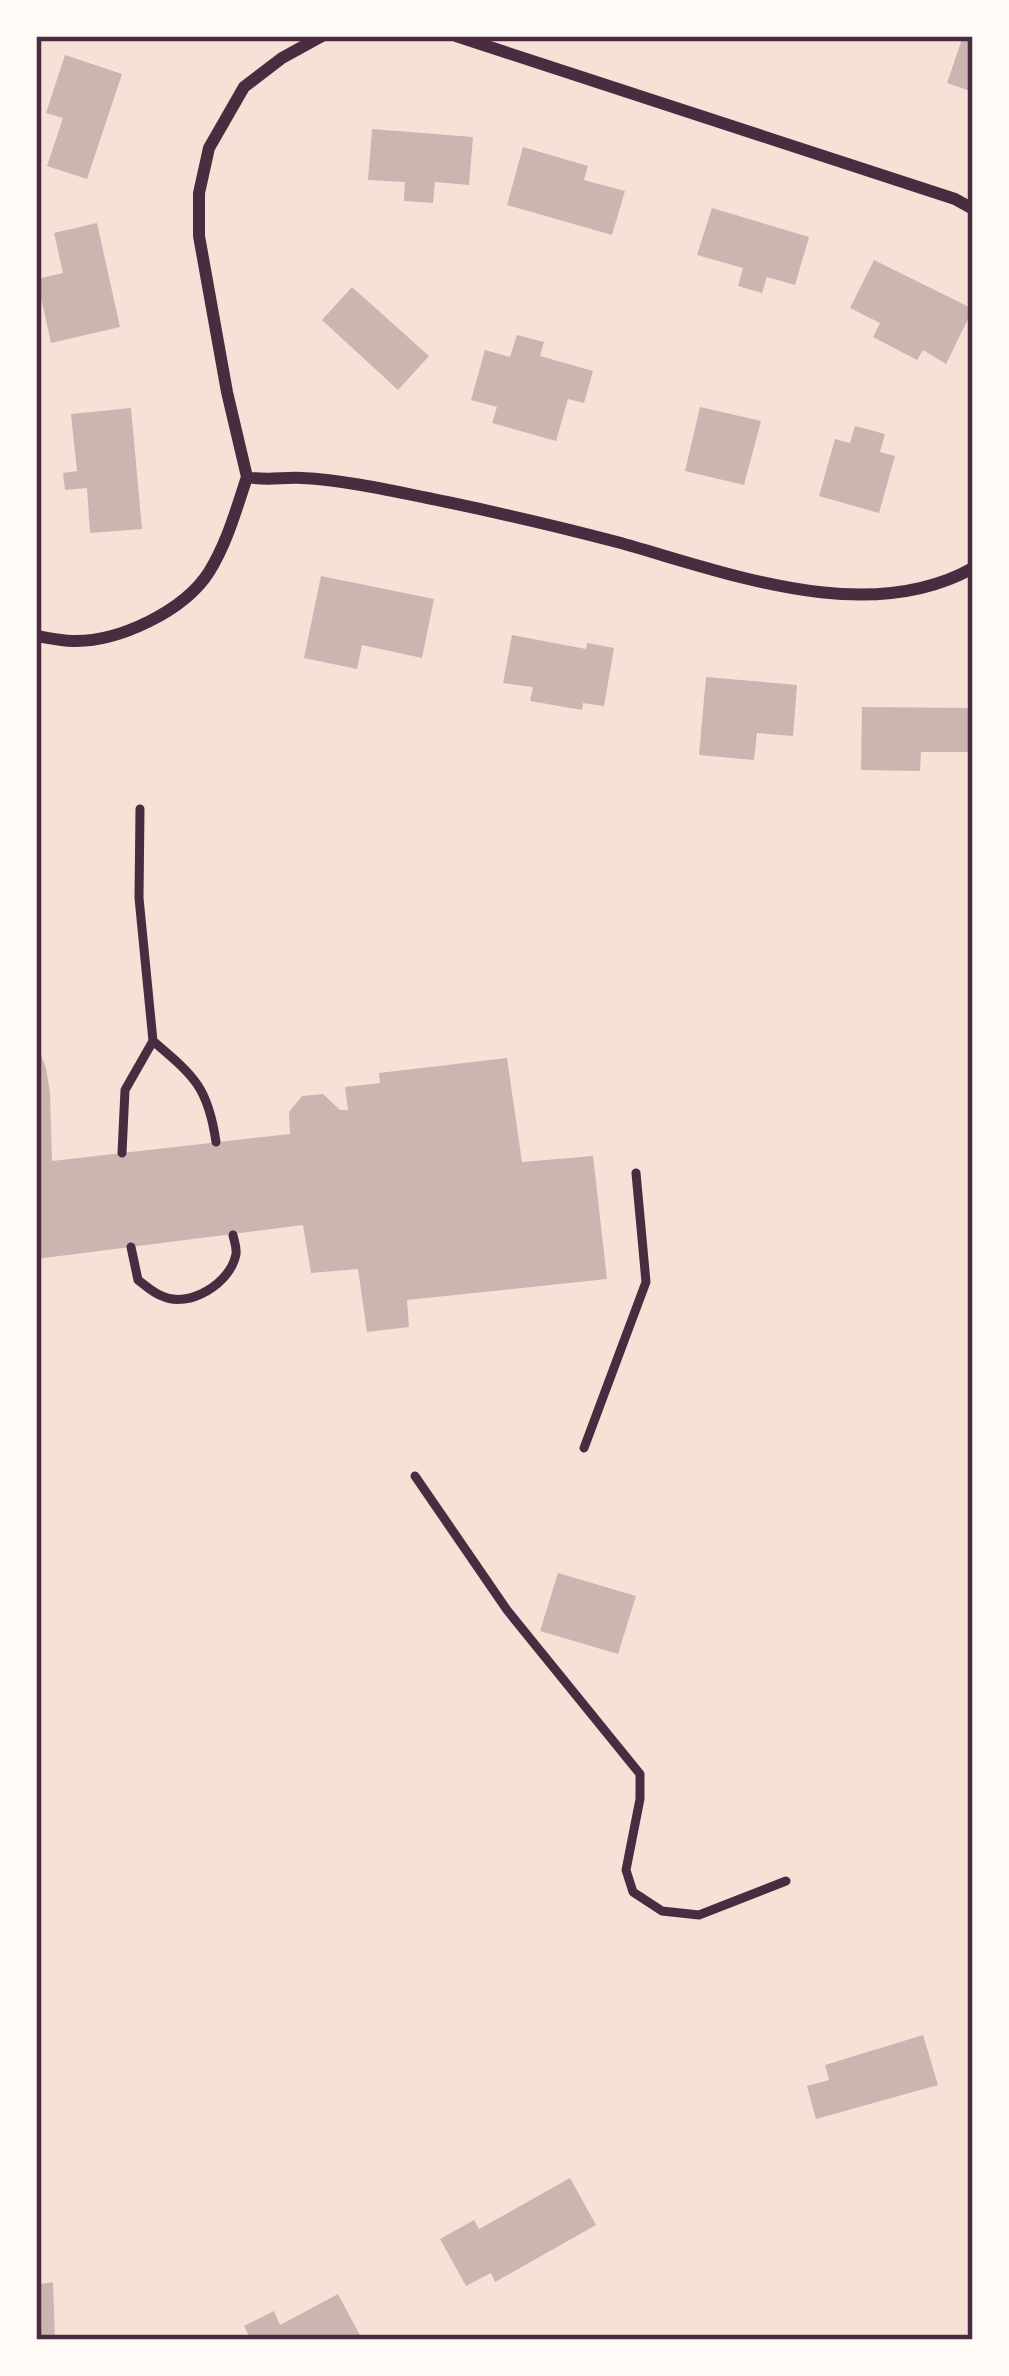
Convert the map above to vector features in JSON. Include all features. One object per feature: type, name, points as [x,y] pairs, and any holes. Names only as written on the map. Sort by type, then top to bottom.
[{"type":"street","points":[[36,636],[75,642],[129,632],[173,607],[207,575],[230,529],[247,477],[199,236],[199,193],[209,148],[244,88],[282,58],[322,36]]},
{"type":"street","points":[[456,36],[955,199],[973,209]]},
{"type":"street","points":[[247,477],[303,478],[412,495],[541,522],[766,583],[845,594],[900,594],[946,584],[973,568]]},
{"type":"lane","points":[[122,1153],[125,1090],[153,1041],[139,898],[140,808]]},
{"type":"lane","points":[[153,1041],[190,1073],[211,1108],[216,1142]]},
{"type":"lane","points":[[584,1448],[646,1282],[636,1173]]},
{"type":"lane","points":[[131,1247],[138,1280],[164,1298],[183,1299],[207,1294],[226,1271],[236,1254],[233,1234]]},
{"type":"lane","points":[[415,1476],[507,1610],[640,1774],[640,1799],[626,1870],[633,1892],[662,1911],[699,1915],[786,1881]]},
{"type":"building","points":[[963,36],[973,36],[973,92],[947,83]]},
{"type":"building","points":[[65,55],[122,74],[87,179],[47,166],[63,118],[46,113]]},
{"type":"building","points":[[372,129],[473,137],[469,185],[435,182],[433,203],[404,201],[405,182],[368,180]]},
{"type":"building","points":[[523,147],[588,166],[584,180],[625,191],[612,235],[507,205]]},
{"type":"building","points":[[712,208],[809,237],[795,285],[767,277],[762,293],[738,286],[743,268],[697,255]]},
{"type":"building","points":[[97,223],[120,327],[51,343],[37,279],[63,273],[54,233]]},
{"type":"building","points":[[874,260],[973,309],[946,364],[923,350],[917,360],[873,337],[880,323],[850,308]]},
{"type":"building","points":[[352,287],[429,356],[398,390],[322,320]]},
{"type":"building","points":[[517,335],[544,342],[540,356],[593,371],[584,403],[568,399],[556,441],[492,423],[497,407],[471,400],[485,350],[510,357]]},
{"type":"building","points":[[700,407],[761,421],[744,485],[685,471]]},
{"type":"building","points":[[131,408],[142,529],[90,533],[87,488],[65,490],[63,473],[77,471],[71,414]]},
{"type":"building","points":[[855,426],[885,434],[880,452],[895,456],[879,513],[819,496],[835,439],[850,443]]},
{"type":"building","points":[[321,576],[434,599],[422,658],[362,645],[357,669],[304,658]]},
{"type":"building","points":[[512,635],[586,649],[587,643],[614,648],[604,706],[583,703],[582,710],[530,701],[533,687],[503,683]]},
{"type":"building","points":[[706,677],[797,685],[793,736],[757,733],[754,760],[699,755]]},
{"type":"building","points":[[862,707],[973,708],[973,752],[921,752],[920,771],[861,770]]},
{"type":"building","points":[[36,1042],[50,1093],[52,1161],[290,1134],[289,1112],[302,1096],[323,1094],[340,1110],[348,1110],[345,1087],[380,1083],[379,1073],[507,1058],[522,1162],[593,1156],[607,1279],[407,1300],[409,1327],[367,1332],[358,1269],[311,1273],[303,1225],[36,1259]]},
{"type":"building","points":[[558,1573],[636,1596],[618,1654],[540,1631]]},
{"type":"building","points":[[923,2035],[938,2085],[816,2119],[807,2086],[829,2080],[825,2065]]},
{"type":"building","points":[[570,2178],[596,2225],[495,2282],[491,2273],[466,2286],[440,2239],[474,2220],[479,2229]]},
{"type":"building","points":[[53,2282],[55,2340],[36,2340],[36,2285]]},
{"type":"building","points":[[338,2294],[362,2339],[251,2340],[244,2326],[274,2311],[280,2325]]}]
